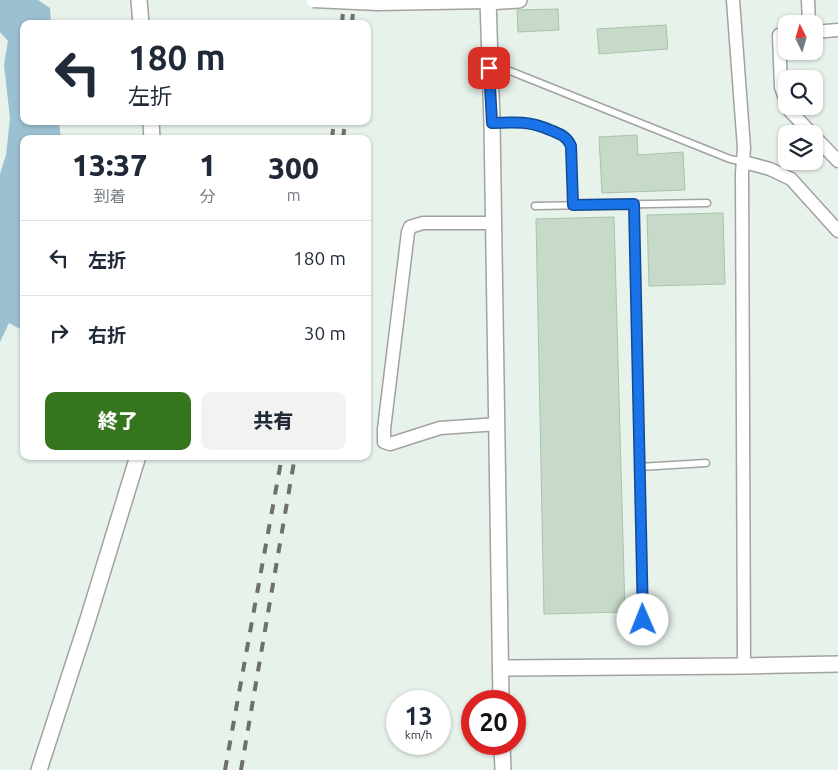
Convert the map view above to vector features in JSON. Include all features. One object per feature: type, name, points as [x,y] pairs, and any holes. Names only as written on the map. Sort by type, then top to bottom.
[{"type":"street","points":[[139,0],[141,20]]},
{"type":"street","points":[[310,0],[378,4],[520,0]]},
{"type":"street","points":[[733,0],[744,148],[742,203],[744,666]]},
{"type":"street","points":[[808,0],[809,15]]},
{"type":"street","points":[[488,1],[498,424],[501,690]]},
{"type":"street","points":[[823,31],[838,30]]},
{"type":"street","points":[[794,115],[803,125]]},
{"type":"street","points":[[823,145],[838,161]]},
{"type":"street","points":[[744,162],[770,169],[791,179],[838,231]]},
{"type":"street","points":[[494,223],[422,223],[410,227],[385,419],[384,442],[390,444],[440,428],[498,424]]},
{"type":"street","points":[[39,770],[137,460]]},
{"type":"street","points":[[501,668],[838,664]]},
{"type":"street","points":[[502,755],[503,770]]},
{"type":"lane","points":[[489,68],[510,71],[730,159],[744,162]]},
{"type":"lane","points":[[492,123],[519,122],[537,124],[563,135],[568,140],[571,146],[573,205]]},
{"type":"lane","points":[[535,206],[707,203]]},
{"type":"lane","points":[[634,204],[643,620]]},
{"type":"lane","points":[[639,467],[706,463]]},
{"type":"shaded area","points":[[0,0],[38,0],[50,8],[51,20],[20,20],[20,125],[59,125],[61,135],[20,135],[20,329],[9,323],[0,342],[0,174],[6,155],[10,118],[4,65],[8,41],[0,32]]},
{"type":"building","points":[[558,9],[559,30],[518,32],[517,10]]},
{"type":"building","points":[[666,25],[668,49],[599,54],[597,29]]},
{"type":"building","points":[[637,135],[638,155],[683,152],[685,190],[602,193],[599,137]]},
{"type":"building","points":[[723,213],[725,284],[649,286],[647,215]]},
{"type":"building","points":[[614,217],[625,612],[544,614],[536,219]]},
{"type":"railway","points":[[342,20],[344,0]]},
{"type":"railway","points":[[352,20],[354,0]]},
{"type":"railway","points":[[332,135],[334,125]]},
{"type":"railway","points":[[343,135],[345,125]]},
{"type":"railway","points":[[225,770],[281,460]]},
{"type":"railway","points":[[241,770],[294,460]]},
{"type":"route","points":[[489,68],[492,123],[519,122],[537,124],[563,135],[568,140],[571,146],[573,205],[634,204],[643,620]]}]
